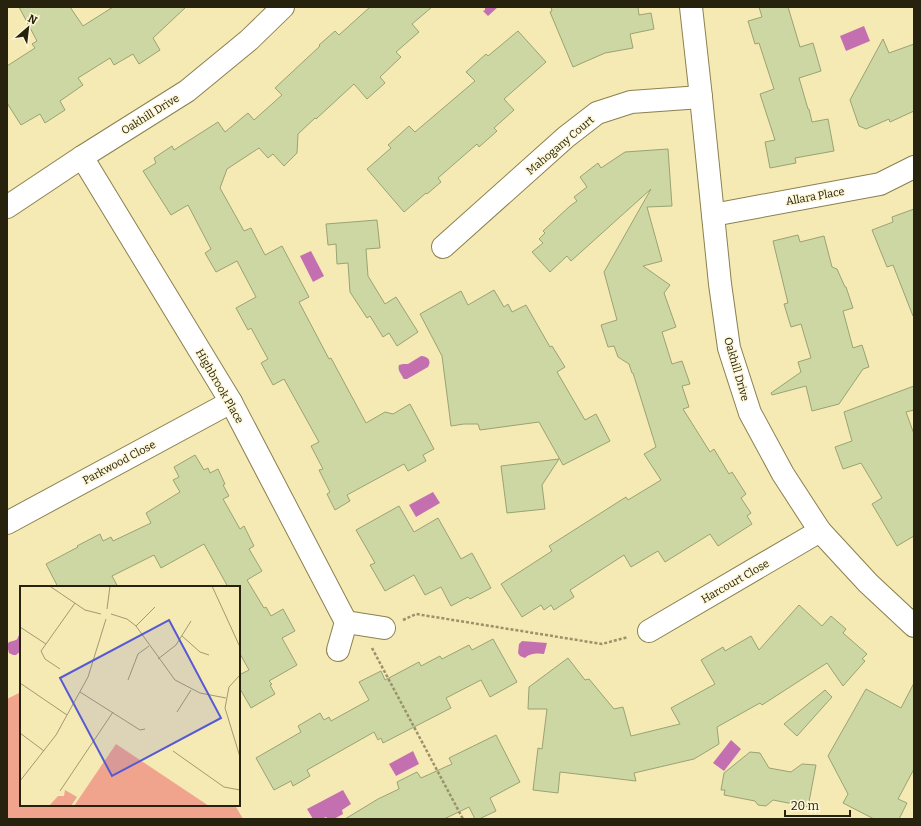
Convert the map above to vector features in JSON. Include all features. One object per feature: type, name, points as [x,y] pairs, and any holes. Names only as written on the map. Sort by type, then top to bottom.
[{"type":"street","name":"Oakhill Drive","points":[[7,207],[82,157],[187,91],[249,40],[283,7]]},
{"type":"street","name":"Oakhill Drive","points":[[691,7],[720,284],[729,348],[750,413],[783,474],[820,531],[868,583],[914,626]]},
{"type":"street","name":"Mahogany Court","points":[[443,247],[566,137],[598,113],[631,102],[701,97]]},
{"type":"street","name":"Highbrook Place","points":[[82,157],[231,402],[353,624]]},
{"type":"street","name":"Allara Place","points":[[713,214],[880,184],[914,167]]},
{"type":"street","name":"Parkwood Close","points":[[7,523],[231,402]]},
{"type":"street","name":"Harcourt Close","points":[[649,631],[820,531]]},
{"type":"street","points":[[338,650],[353,624],[384,628]]},
{"type":"path","points":[[384,628],[416,614],[602,644],[649,631]]},
{"type":"path","points":[[353,624],[463,819]]},
{"type":"shaded area","points":[[485,7],[498,7],[488,16],[483,11],[485,10]]},
{"type":"shaded area","points":[[864,26],[870,41],[846,51],[840,36]]},
{"type":"shaded area","points":[[311,251],[324,276],[313,282],[300,256]]},
{"type":"shaded area","points":[[421,356],[429,359],[430,363],[428,367],[407,379],[404,379],[399,371],[399,365],[408,364]]},
{"type":"shaded area","points":[[433,492],[440,503],[416,517],[409,505]]},
{"type":"shaded area","points":[[20,634],[20,652],[16,655],[13,655],[9,653],[7,645],[9,642],[16,640]]},
{"type":"shaded area","points":[[522,641],[547,643],[544,654],[532,654],[525,658],[520,656],[518,653],[519,644]]},
{"type":"shaded area","points":[[20,692],[20,806],[236,806],[243,819],[7,819],[7,699]]},
{"type":"shaded area","points":[[731,740],[741,749],[724,771],[713,763]]},
{"type":"shaded area","points":[[413,751],[419,764],[396,776],[389,764]]},
{"type":"shaded area","points":[[343,790],[351,804],[342,810],[343,814],[334,819],[328,819],[326,817],[322,819],[313,819],[307,809]]},
{"type":"building","points":[[19,7],[70,7],[83,26],[113,7],[186,7],[153,38],[160,50],[139,64],[133,54],[114,65],[110,58],[78,78],[83,85],[60,101],[65,110],[45,123],[40,114],[21,125],[7,103],[7,66],[35,48],[32,44],[37,41]]},
{"type":"building","points":[[370,7],[432,7],[412,24],[419,32],[396,52],[401,57],[380,77],[385,83],[367,99],[354,84],[298,134],[297,153],[284,166],[273,154],[268,158],[259,148],[227,169],[220,188],[244,231],[251,228],[265,255],[282,246],[309,297],[299,302],[329,359],[331,358],[366,423],[385,412],[393,414],[410,404],[434,449],[423,455],[426,461],[408,471],[404,464],[347,495],[350,501],[335,510],[327,494],[330,492],[319,470],[323,469],[311,446],[319,442],[284,379],[273,385],[261,363],[268,359],[251,328],[248,330],[236,308],[256,297],[237,261],[216,272],[205,253],[211,249],[188,205],[171,215],[143,171],[156,163],[154,158],[172,146],[174,150],[218,122],[225,132],[248,113],[254,120],[282,95],[275,88],[320,46],[319,45],[335,31],[339,35]]},
{"type":"building","points":[[551,7],[638,7],[639,15],[651,13],[654,29],[630,34],[633,48],[605,53],[573,67],[550,12],[552,11]]},
{"type":"building","points":[[759,7],[788,7],[800,47],[813,43],[821,71],[799,78],[812,122],[828,119],[834,151],[795,158],[796,163],[770,168],[765,142],[775,140],[760,94],[774,89],[759,43],[755,44],[748,21],[762,17]]},
{"type":"building","points":[[518,31],[546,62],[504,99],[514,110],[494,128],[497,131],[479,147],[477,144],[438,178],[441,182],[404,212],[367,169],[391,148],[388,145],[409,126],[415,132],[475,81],[466,72],[486,54],[488,56]]},
{"type":"building","points":[[883,39],[889,53],[914,44],[914,111],[890,122],[889,119],[866,129],[859,126],[850,100]]},
{"type":"building","points":[[668,149],[672,206],[647,207],[662,261],[643,266],[670,285],[664,293],[676,327],[662,332],[672,364],[682,361],[690,384],[682,386],[689,407],[683,409],[710,452],[714,449],[729,474],[732,472],[746,494],[741,498],[751,513],[747,516],[752,524],[718,546],[710,534],[665,562],[658,551],[631,567],[624,555],[570,590],[574,597],[554,610],[551,605],[544,610],[541,605],[522,617],[501,584],[552,551],[549,546],[626,497],[628,500],[661,480],[644,454],[656,447],[633,373],[629,364],[618,357],[614,346],[608,347],[601,325],[617,320],[604,272],[651,189],[571,261],[567,256],[550,272],[532,252],[543,243],[539,239],[545,233],[543,231],[577,201],[574,197],[587,187],[580,177],[598,163],[601,168],[625,152]]},
{"type":"building","points":[[914,209],[913,316],[893,265],[887,267],[872,230],[893,222],[892,217]]},
{"type":"building","points":[[377,220],[380,248],[366,249],[368,276],[385,304],[396,297],[418,332],[397,346],[389,333],[383,337],[370,316],[367,318],[350,292],[348,263],[337,264],[336,244],[328,245],[326,224]]},
{"type":"building","points":[[798,235],[800,242],[824,236],[832,267],[837,269],[846,287],[853,308],[843,311],[853,348],[862,345],[869,367],[863,369],[839,404],[812,411],[806,386],[772,395],[771,393],[801,372],[798,362],[811,358],[801,324],[791,327],[784,304],[788,303],[773,241]]},
{"type":"building","points":[[494,290],[504,307],[508,304],[512,312],[526,305],[550,347],[552,346],[565,367],[557,372],[585,420],[596,414],[610,441],[563,465],[539,422],[480,430],[478,424],[451,426],[442,356],[420,314],[461,291],[468,305]]},
{"type":"building","points":[[914,386],[914,410],[906,412],[914,434],[914,536],[897,546],[872,504],[882,498],[861,463],[843,469],[835,447],[852,441],[844,412]]},
{"type":"building","points":[[195,455],[204,470],[208,468],[210,473],[218,469],[225,484],[223,485],[229,496],[223,499],[240,529],[244,526],[254,546],[249,549],[262,571],[247,580],[264,608],[266,607],[271,616],[283,609],[295,631],[282,638],[297,665],[269,681],[272,684],[270,685],[275,694],[251,708],[240,689],[240,674],[249,670],[240,654],[240,586],[227,586],[204,544],[161,568],[154,555],[112,576],[117,586],[57,586],[46,564],[100,534],[103,541],[111,537],[113,541],[151,523],[146,513],[180,492],[173,480],[179,477],[174,467]]},
{"type":"building","points":[[559,459],[542,485],[545,509],[507,513],[501,466]]},
{"type":"building","points":[[399,506],[414,532],[438,518],[461,559],[472,553],[491,588],[470,599],[468,597],[451,606],[441,587],[425,595],[414,575],[385,591],[370,565],[375,563],[356,530]]},
{"type":"building","points":[[799,605],[822,626],[831,616],[846,629],[843,633],[867,654],[862,659],[865,661],[843,686],[827,663],[762,705],[760,703],[717,727],[719,744],[694,759],[634,773],[636,781],[560,772],[558,793],[533,790],[538,748],[542,749],[547,709],[528,709],[529,687],[568,658],[585,680],[589,679],[614,709],[623,707],[631,736],[680,724],[671,708],[715,684],[701,660],[723,647],[725,651],[751,636],[759,650]]},
{"type":"building","points":[[493,639],[517,682],[490,697],[481,680],[446,698],[451,708],[383,743],[381,738],[378,740],[374,732],[307,770],[310,776],[293,786],[291,781],[274,790],[256,758],[301,732],[298,726],[320,713],[324,720],[329,717],[331,721],[369,700],[359,682],[381,671],[385,680],[419,662],[421,666],[440,656],[442,659],[469,645],[472,650]]},
{"type":"building","points":[[914,683],[914,769],[898,799],[907,803],[899,819],[874,819],[843,803],[848,794],[828,756],[866,689],[901,708]]},
{"type":"building","points":[[825,690],[832,697],[797,736],[784,724]]},
{"type":"building","points":[[496,735],[520,782],[490,798],[496,811],[479,819],[475,819],[469,807],[444,819],[345,819],[378,799],[399,789],[397,782],[417,772],[421,778],[452,764],[449,758]]},
{"type":"building","points":[[750,752],[760,753],[769,768],[791,772],[802,764],[816,765],[808,807],[773,800],[766,806],[758,805],[755,801],[724,795],[725,790],[721,790],[724,773]]}]
